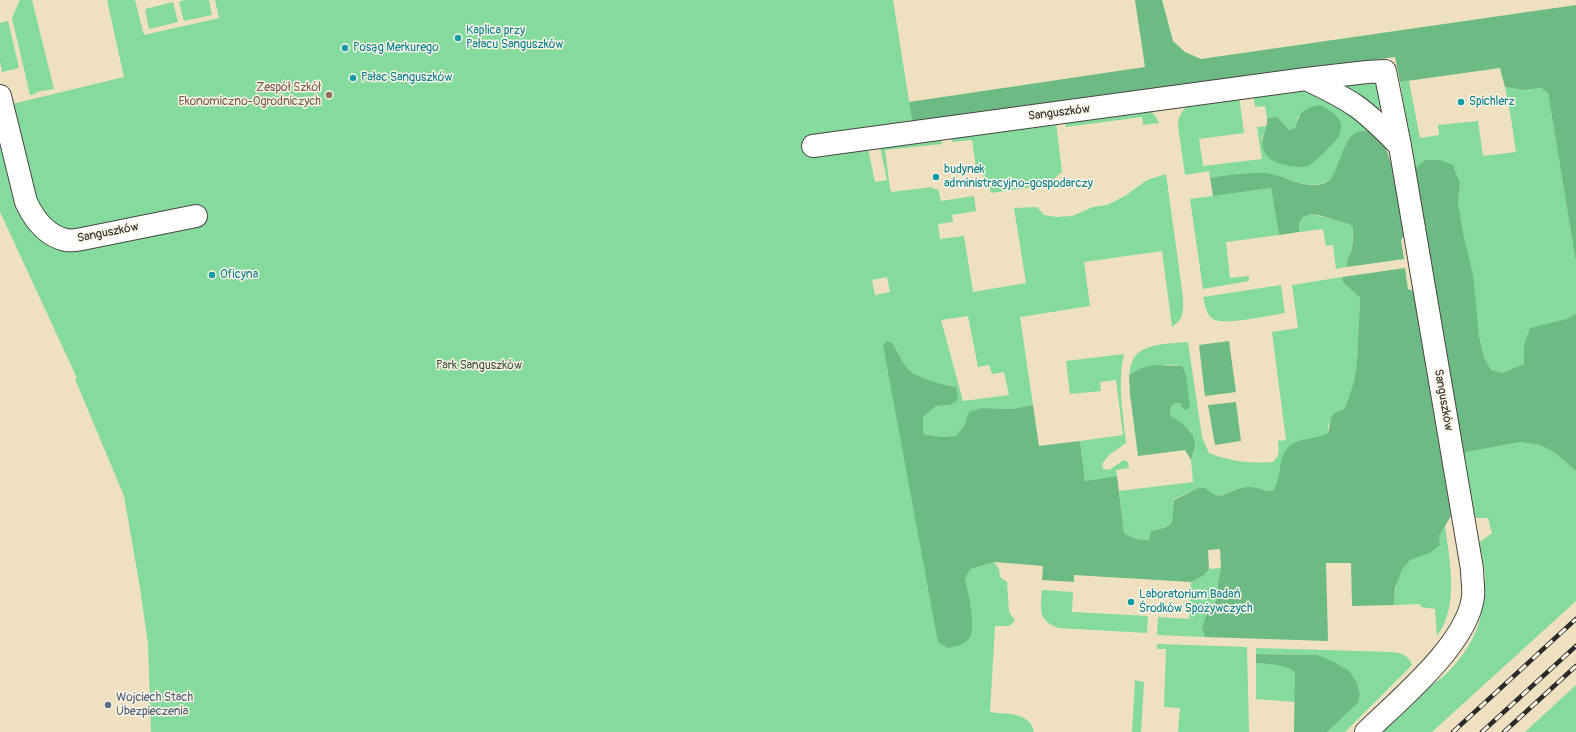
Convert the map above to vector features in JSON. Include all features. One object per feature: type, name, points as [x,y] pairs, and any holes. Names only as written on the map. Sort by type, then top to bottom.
[{"type":"street","name":"Sanguszków","points":[[813,146],[1306,79],[1367,72],[1385,72],[1400,146],[1471,561],[1473,597],[1465,623],[1453,644],[1366,732]]},
{"type":"street","points":[[1306,79],[1339,95],[1357,107],[1382,127],[1400,146]]},
{"type":"street","name":"Sanguszków","points":[[0,96],[26,202],[32,216],[54,235],[67,241],[82,239],[196,216]]},
{"type":"green space","points":[[20,0],[32,0],[54,89],[36,92],[36,94],[30,95],[12,18]]},
{"type":"green space","name":"Park Sanguszków","points":[[107,0],[135,0],[144,35],[219,18],[215,0],[893,0],[913,126],[868,149],[875,182],[887,180],[880,147],[940,138],[942,144],[885,150],[890,189],[892,192],[932,187],[933,189],[938,189],[941,201],[974,196],[976,211],[952,215],[953,222],[938,224],[940,239],[964,236],[973,292],[1026,283],[1014,208],[1037,207],[1044,215],[1057,217],[1072,216],[1093,207],[1107,205],[1125,196],[1147,180],[1166,174],[1183,297],[1183,310],[1181,317],[1172,327],[1162,251],[1084,262],[1090,306],[1020,317],[1033,405],[1012,409],[981,408],[970,412],[964,426],[957,436],[941,437],[923,434],[923,417],[936,406],[950,405],[956,387],[931,381],[913,373],[904,364],[892,343],[968,591],[965,578],[971,569],[994,562],[999,569],[1000,577],[1007,582],[1009,612],[1015,621],[1009,626],[995,626],[990,712],[1023,717],[1032,725],[1034,732],[151,732],[148,644],[124,496],[75,379],[77,378],[0,212],[0,107],[124,77]],"holes":[[[887,277],[890,292],[875,295],[872,280]],[[968,316],[978,367],[989,365],[992,374],[1004,372],[1009,395],[963,401],[941,320]]]},
{"type":"green space","points":[[185,0],[209,0],[212,15],[184,21],[179,2]]},
{"type":"green space","points":[[1135,0],[1162,0],[1173,41],[1185,52],[1201,59],[1576,5],[1576,263],[1548,93],[1541,88],[1524,90],[1505,87],[1500,68],[1400,82],[1395,57],[913,126],[909,102],[1145,67]]},
{"type":"green space","points":[[173,2],[178,22],[149,29],[145,9]]},
{"type":"green space","points":[[8,21],[19,68],[2,72],[0,61],[0,23]]},
{"type":"green space","points":[[1374,81],[1377,83],[1381,107],[1378,110],[1349,90],[1347,86],[1349,84]]},
{"type":"green space","points":[[1409,81],[1420,138],[1439,135],[1438,125],[1478,121],[1483,156],[1516,152],[1505,87],[1524,90],[1541,88],[1548,93],[1576,263],[1576,314],[1566,319],[1531,328],[1524,345],[1524,364],[1502,373],[1491,370],[1484,357],[1479,336],[1458,202],[1460,183],[1453,165],[1414,170],[1400,82]]},
{"type":"green space","points":[[1300,89],[1321,96],[1361,121],[1376,134],[1363,132],[1353,135],[1347,142],[1336,170],[1331,178],[1324,183],[1310,185],[1265,173],[1244,173],[1210,178],[1209,171],[1185,175],[1178,126],[1179,117],[1188,103],[1239,96],[1244,133],[1199,139],[1203,166],[1262,159],[1257,127],[1267,126],[1261,140],[1329,146],[1339,135],[1298,116],[1295,128],[1289,130],[1277,117],[1267,118],[1265,106],[1255,107],[1253,94]]},
{"type":"green space","points":[[1321,105],[1336,115],[1341,124],[1339,136],[1329,148],[1311,164],[1303,167],[1283,164],[1267,156],[1262,142],[1267,118],[1277,117],[1289,130],[1295,128],[1301,114],[1306,109]]},
{"type":"green space","points":[[1146,109],[1154,114],[1159,123],[1143,125],[1142,117],[1066,127],[1065,121]]},
{"type":"green space","points":[[1056,122],[1062,172],[1047,185],[991,193],[989,183],[984,183],[983,174],[977,174],[972,140],[952,142],[951,137]]},
{"type":"green space","points":[[1366,131],[1374,133],[1382,141],[1387,151],[1395,181],[1404,235],[1401,240],[1404,259],[1347,267],[1352,248],[1353,227],[1349,224],[1318,215],[1312,214],[1303,217],[1299,224],[1299,232],[1279,235],[1271,188],[1213,196],[1210,178],[1238,174],[1266,173],[1303,184],[1318,185],[1325,183],[1334,174],[1343,151],[1351,137],[1358,132]]},
{"type":"green space","points":[[1425,160],[1439,160],[1453,165],[1460,183],[1458,202],[1464,238],[1473,275],[1479,336],[1484,357],[1491,370],[1502,373],[1524,364],[1524,345],[1530,328],[1566,319],[1576,314],[1576,471],[1555,453],[1540,445],[1520,442],[1462,453],[1414,170]]},
{"type":"green space","points":[[1271,188],[1279,235],[1226,242],[1230,278],[1249,276],[1249,281],[1203,289],[1190,199]]},
{"type":"green space","points":[[1312,214],[1349,224],[1353,227],[1352,248],[1347,260],[1347,267],[1336,269],[1333,245],[1326,246],[1323,229],[1299,232],[1299,224],[1303,217]]},
{"type":"green space","points":[[1405,268],[1408,289],[1413,291],[1451,516],[1439,536],[1440,545],[1430,553],[1410,560],[1402,570],[1395,588],[1394,605],[1352,606],[1351,563],[1326,563],[1328,641],[1205,637],[1202,627],[1206,616],[1217,599],[1221,568],[1220,549],[1208,550],[1209,569],[1203,576],[1191,582],[1074,575],[1074,582],[1042,580],[1043,566],[994,562],[971,569],[965,578],[972,616],[972,631],[968,640],[960,645],[948,648],[938,642],[883,345],[887,341],[892,343],[904,364],[913,373],[931,381],[956,387],[958,400],[950,405],[936,406],[923,417],[923,434],[941,437],[956,436],[964,426],[969,412],[981,408],[1012,409],[1033,405],[1039,446],[1080,441],[1085,481],[1117,476],[1124,533],[1136,539],[1149,540],[1151,531],[1166,527],[1172,522],[1174,500],[1198,488],[1205,488],[1219,496],[1246,487],[1273,491],[1278,480],[1281,461],[1286,450],[1295,443],[1328,433],[1331,418],[1334,413],[1344,409],[1348,400],[1354,381],[1357,362],[1360,298],[1343,282],[1342,277]]},
{"type":"green space","points":[[1342,277],[1343,282],[1360,298],[1357,362],[1354,381],[1348,400],[1344,409],[1334,413],[1328,426],[1328,433],[1321,437],[1308,440],[1280,467],[1278,485],[1273,491],[1246,487],[1238,488],[1219,496],[1205,488],[1198,488],[1174,499],[1172,522],[1166,527],[1151,531],[1150,540],[1136,539],[1124,533],[1119,491],[1193,482],[1191,460],[1194,453],[1191,431],[1171,416],[1170,409],[1173,404],[1180,403],[1183,408],[1182,366],[1168,365],[1148,367],[1129,375],[1131,364],[1136,355],[1148,347],[1156,345],[1188,342],[1202,437],[1209,453],[1240,461],[1257,463],[1273,462],[1278,453],[1278,441],[1286,440],[1272,332],[1298,328],[1292,285]]},
{"type":"green space","points":[[1281,285],[1285,313],[1236,321],[1218,321],[1213,319],[1207,312],[1203,297]]},
{"type":"green space","points":[[1229,341],[1236,392],[1205,396],[1199,345]]},
{"type":"green space","points":[[1124,354],[1121,387],[1126,443],[1109,455],[1102,464],[1103,469],[1109,470],[1124,460],[1128,462],[1129,468],[1116,470],[1117,476],[1085,481],[1080,441],[1123,435],[1116,380],[1100,382],[1101,391],[1070,394],[1066,361]]},
{"type":"green space","points":[[1153,365],[1182,366],[1186,375],[1190,407],[1187,410],[1183,409],[1180,403],[1173,404],[1170,409],[1171,416],[1184,425],[1192,434],[1195,445],[1191,460],[1185,450],[1138,456],[1129,375],[1142,368]]},
{"type":"green space","points":[[1236,402],[1241,441],[1215,445],[1208,405]]},
{"type":"green space","points":[[1520,442],[1540,445],[1555,453],[1576,471],[1576,601],[1432,732],[1380,732],[1412,700],[1444,676],[1454,666],[1470,643],[1481,617],[1484,604],[1485,575],[1480,542],[1492,533],[1488,518],[1475,518],[1462,453]]},
{"type":"green space","points":[[1445,525],[1450,567],[1451,596],[1449,610],[1437,636],[1435,609],[1421,607],[1420,604],[1394,605],[1399,575],[1405,565],[1416,557],[1430,553]]},
{"type":"green space","points":[[1221,568],[1217,599],[1206,616],[1202,627],[1205,637],[1157,635],[1158,617],[1189,619],[1191,582],[1203,576],[1209,569]]},
{"type":"green space","points":[[1042,590],[1073,592],[1072,612],[1148,616],[1147,633],[1058,628],[1051,625],[1042,613]]},
{"type":"green space","points":[[1157,644],[1247,647],[1249,732],[1178,732],[1180,708],[1164,707],[1166,649],[1157,649]]},
{"type":"green space","points":[[1256,648],[1392,652],[1404,655],[1409,659],[1412,665],[1345,732],[1327,732],[1358,703],[1360,694],[1357,683],[1317,655],[1256,654]]},
{"type":"green space","points":[[1256,654],[1317,655],[1334,662],[1349,671],[1357,683],[1360,694],[1358,703],[1327,732],[1294,732],[1295,672],[1281,666],[1256,663]]},
{"type":"green space","points":[[1256,663],[1282,666],[1295,672],[1295,702],[1256,699]]},
{"type":"green space","points":[[1135,680],[1144,682],[1141,732],[1132,732]]},
{"type":"green space","points":[[1576,685],[1576,732],[1525,732]]},
{"type":"railway","points":[[1453,732],[1576,619]]},
{"type":"railway","points":[[1482,732],[1576,646]]},
{"type":"railway","points":[[1504,732],[1576,666]]},
{"type":"place","name":"Kaplica przy Pałacu Sanguszków","points":[[458,38]]},
{"type":"place","name":"Posąg Merkurego","points":[[345,48]]},
{"type":"place","name":"Pałac Sanguszków","points":[[353,78]]},
{"type":"place","name":"Zespół Szkół Ekonomiczno-Ogrodniczych","points":[[329,95]]},
{"type":"place","name":"Spichlerz","points":[[1461,102]]},
{"type":"place","name":"budynek administracyjno-gospodarczy","points":[[936,177]]},
{"type":"place","name":"Oficyna","points":[[212,275]]},
{"type":"place","name":"Laboratorium Badań Środków Spożywczych","points":[[1131,602]]},
{"type":"place","name":"Wojciech Stach Ubezpieczenia","points":[[108,705]]}]
